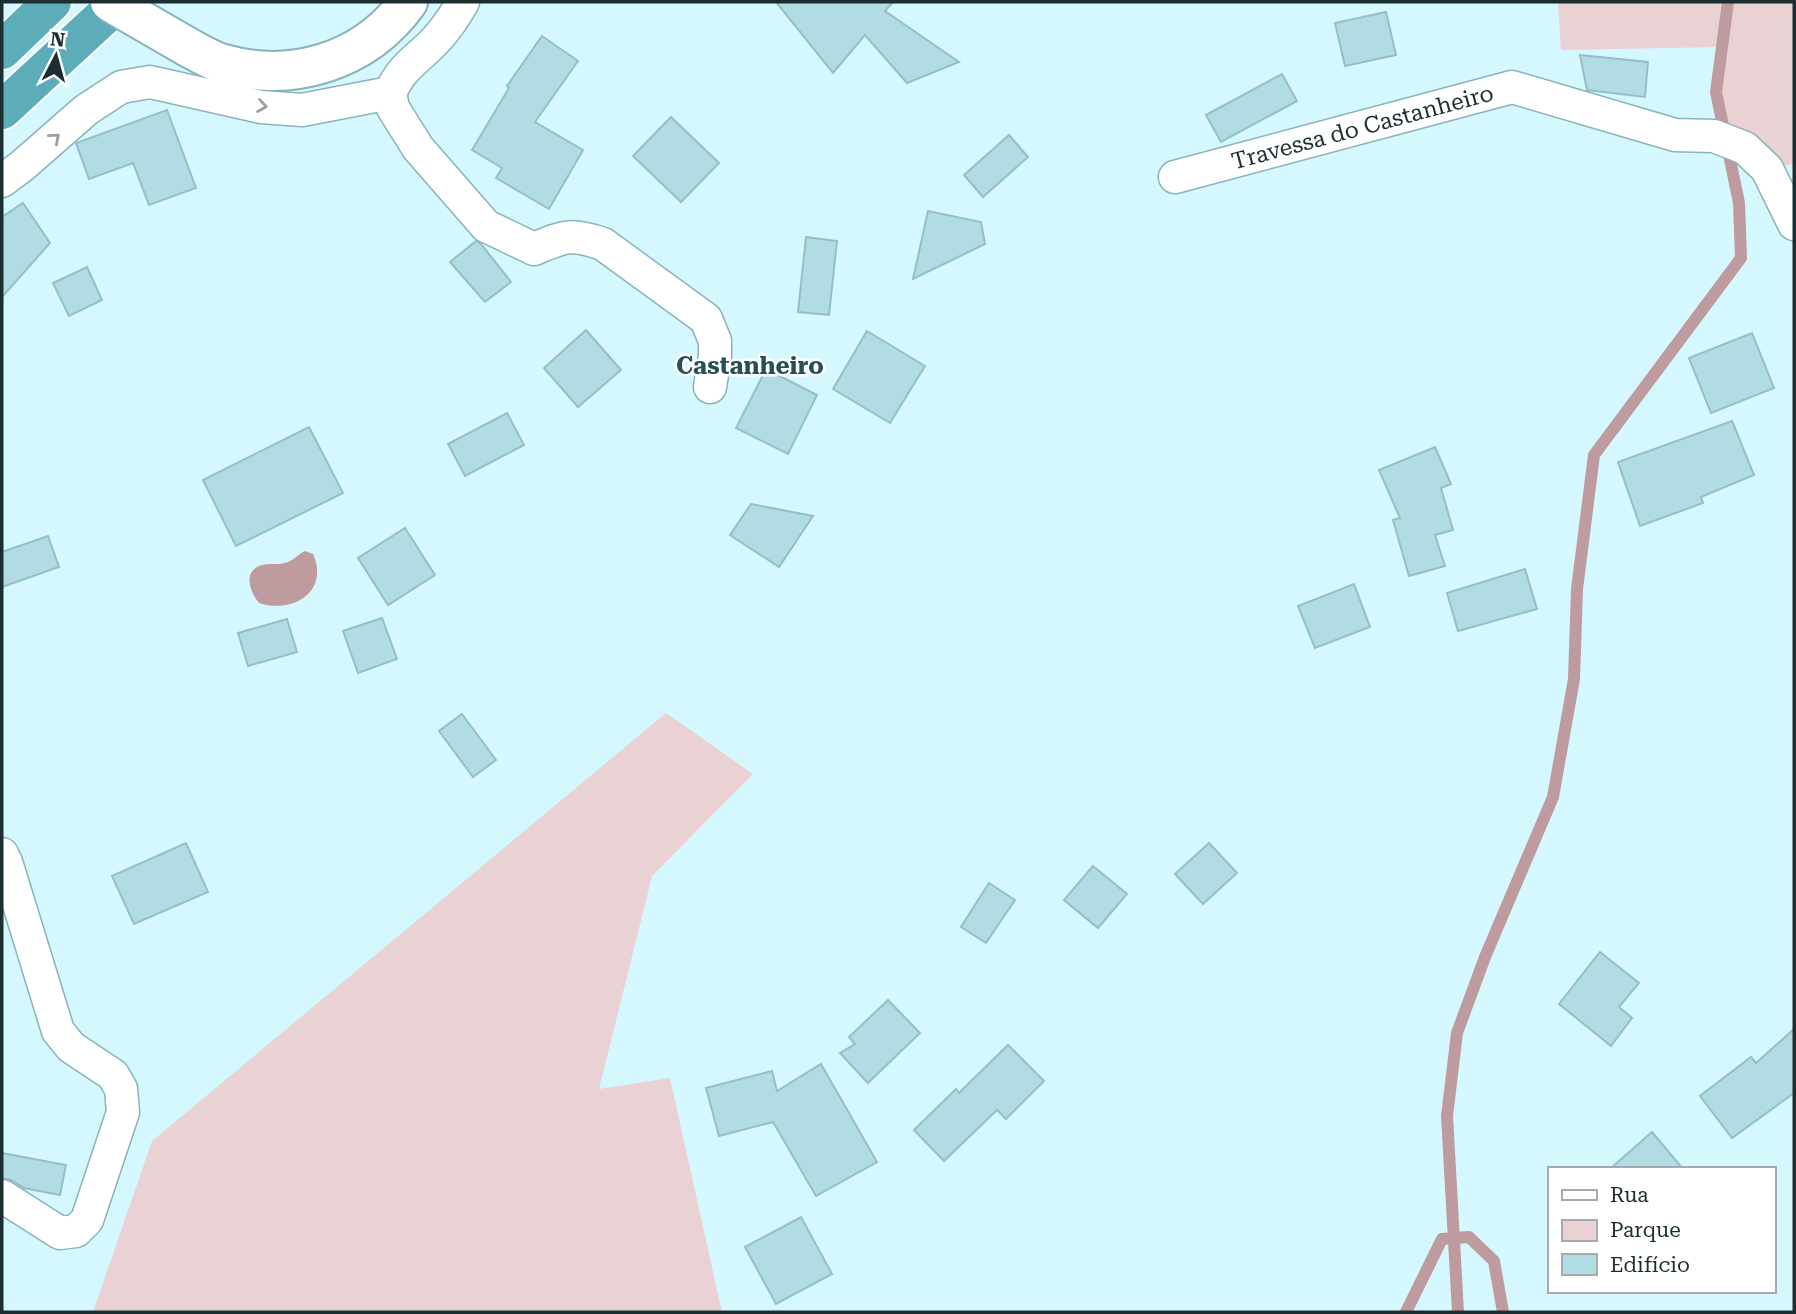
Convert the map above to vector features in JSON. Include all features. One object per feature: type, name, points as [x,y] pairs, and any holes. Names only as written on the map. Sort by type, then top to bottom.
[{"type":"highway","points":[[2,50],[52,2]]},
{"type":"highway","points":[[2,110],[118,2]]},
{"type":"street","points":[[110,2],[219,62],[252,70],[283,72],[317,66],[344,57],[387,26],[408,2]]},
{"type":"street","points":[[463,2],[451,23],[399,74],[390,93],[393,108],[418,148],[486,226],[534,249],[564,236],[585,238],[604,244],[705,319],[715,341],[710,387]]},
{"type":"street","points":[[2,181],[86,110],[121,87],[150,82],[261,107],[302,110],[390,93]]},
{"type":"street","name":"Travessa do Castanheiro","points":[[1175,177],[1512,87],[1675,135],[1714,136],[1745,148],[1768,169],[1794,224]]},
{"type":"street","points":[[2,854],[58,1031],[71,1047],[113,1075],[121,1089],[123,1112],[87,1220],[76,1231],[60,1233],[2,1196]]},
{"type":"green space","points":[[1558,2],[1794,2],[1794,164],[1767,169],[1730,158],[1716,92],[1721,47],[1561,50]]},
{"type":"green space","points":[[666,713],[753,774],[652,876],[599,1089],[670,1078],[722,1312],[93,1312],[152,1141]]},
{"type":"shaded area","points":[[305,551],[313,554],[317,567],[312,589],[305,597],[284,605],[259,603],[251,588],[252,572],[262,565],[288,562]]},
{"type":"building","points":[[776,2],[893,2],[885,11],[959,62],[907,83],[865,35],[833,73]]},
{"type":"building","points":[[1386,12],[1396,55],[1345,66],[1335,23]]},
{"type":"building","points":[[542,36],[578,61],[535,122],[583,150],[549,209],[496,178],[502,168],[472,150],[509,88],[507,86]]},
{"type":"building","points":[[1580,55],[1648,62],[1645,97],[1587,90]]},
{"type":"building","points":[[1282,74],[1297,101],[1221,142],[1206,115]]},
{"type":"building","points":[[167,110],[196,188],[149,205],[133,163],[89,179],[76,143]]},
{"type":"building","points":[[671,117],[719,163],[681,202],[633,156]]},
{"type":"building","points":[[1009,135],[1028,157],[983,197],[964,175]]},
{"type":"building","points":[[23,203],[50,243],[2,297],[2,217]]},
{"type":"building","points":[[928,211],[981,222],[985,244],[913,279]]},
{"type":"building","points":[[806,237],[837,241],[829,315],[798,312]]},
{"type":"building","points":[[476,241],[511,282],[485,302],[450,262]]},
{"type":"building","points":[[87,267],[102,300],[69,316],[53,283]]},
{"type":"building","points":[[586,330],[621,370],[578,407],[544,368]]},
{"type":"building","points":[[867,331],[925,366],[890,423],[833,389]]},
{"type":"building","points":[[1752,333],[1774,388],[1711,413],[1689,358]]},
{"type":"building","points":[[766,369],[817,395],[788,454],[736,428]]},
{"type":"building","points":[[507,413],[524,445],[465,476],[448,444]]},
{"type":"building","points":[[1732,421],[1754,475],[1701,497],[1703,503],[1640,526],[1618,462]]},
{"type":"building","points":[[309,427],[343,493],[236,546],[203,480]]},
{"type":"building","points":[[1435,447],[1451,484],[1441,488],[1453,530],[1435,535],[1445,566],[1409,576],[1393,520],[1400,518],[1379,470]]},
{"type":"building","points":[[751,504],[813,516],[779,567],[730,535]]},
{"type":"building","points":[[405,528],[435,575],[388,605],[358,558]]},
{"type":"building","points":[[48,536],[59,567],[2,587],[2,552]]},
{"type":"building","points":[[1525,569],[1537,609],[1458,631],[1447,593]]},
{"type":"building","points":[[1354,584],[1370,627],[1315,648],[1298,606]]},
{"type":"building","points":[[382,618],[397,659],[358,673],[343,631]]},
{"type":"building","points":[[287,619],[297,652],[248,666],[238,633]]},
{"type":"building","points":[[462,714],[496,760],[473,777],[439,731]]},
{"type":"building","points":[[186,843],[208,892],[134,924],[112,876]]},
{"type":"building","points":[[1209,843],[1237,873],[1203,904],[1175,874]]},
{"type":"building","points":[[1093,866],[1127,894],[1098,928],[1064,900]]},
{"type":"building","points":[[989,883],[1015,900],[986,943],[961,927]]},
{"type":"building","points":[[1600,952],[1639,983],[1619,1007],[1632,1018],[1611,1046],[1559,1004]]},
{"type":"building","points":[[888,1000],[920,1033],[868,1083],[840,1053],[855,1044],[849,1037]]},
{"type":"building","points":[[1794,1029],[1794,1093],[1732,1138],[1700,1096],[1751,1057],[1756,1063]]},
{"type":"building","points":[[1008,1045],[1044,1081],[1006,1119],[997,1110],[944,1161],[914,1130],[956,1089],[959,1093]]},
{"type":"building","points":[[821,1064],[877,1162],[816,1196],[773,1122],[719,1136],[706,1088],[772,1071],[777,1091]]},
{"type":"building","points":[[1652,1132],[1681,1167],[1612,1167]]},
{"type":"building","points":[[2,1153],[66,1165],[60,1195],[24,1188],[2,1178]]},
{"type":"building","points":[[801,1217],[832,1274],[776,1304],[745,1247]]},
{"type":"waterway","points":[[1458,1312],[1447,1116],[1457,1033],[1485,957],[1553,797],[1574,679],[1577,589],[1594,455],[1741,258],[1739,203],[1716,92],[1728,2]]},
{"type":"waterway","points":[[1406,1312],[1442,1239],[1469,1237],[1494,1261],[1503,1312]]},
{"type":"district","name":"Castanheiro","points":[[750,366]]}]
